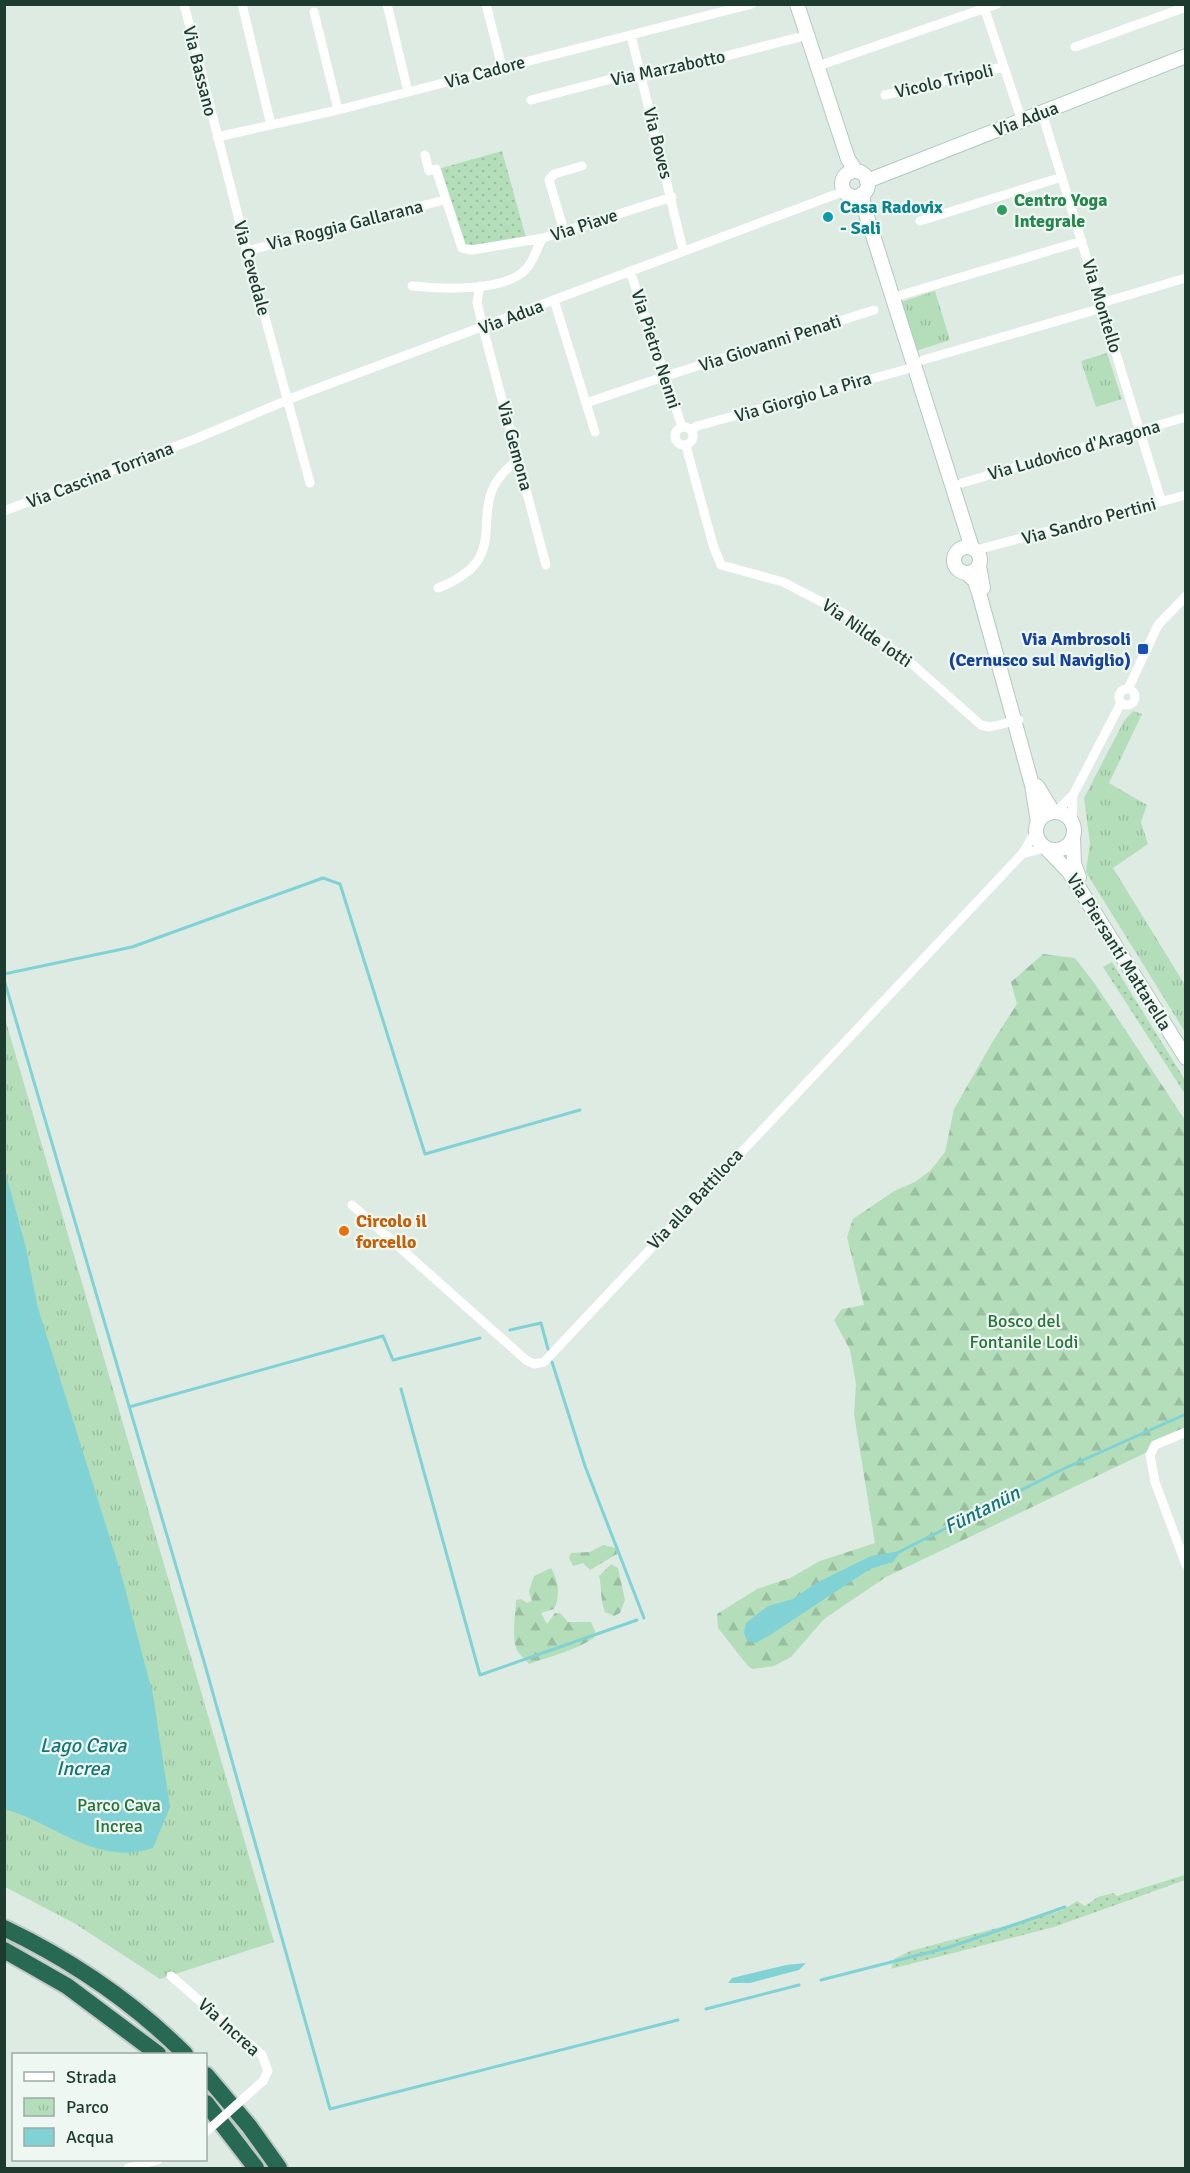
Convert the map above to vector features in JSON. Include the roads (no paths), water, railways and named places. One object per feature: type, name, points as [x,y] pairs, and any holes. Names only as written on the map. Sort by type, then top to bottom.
[{"type":"highway","points":[[4,1928],[88,1975],[139,2013],[183,2053]]},
{"type":"highway","points":[[4,1950],[62,1983],[155,2053]]},
{"type":"highway","points":[[207,2076],[249,2126],[279,2169]]},
{"type":"highway","points":[[207,2104],[256,2169]]},
{"type":"street","name":"Via Bassano","points":[[184,4],[217,137]]},
{"type":"street","points":[[242,4],[271,125]]},
{"type":"street","points":[[387,4],[408,92]]},
{"type":"street","points":[[486,4],[502,67]]},
{"type":"street","name":"Via Cadore","points":[[217,137],[338,110],[752,4]]},
{"type":"street","points":[[796,4],[851,185],[916,366],[961,532],[973,557],[1037,787],[1054,812],[1064,814],[1072,822]]},
{"type":"street","points":[[796,4],[848,159],[851,185]]},
{"type":"street","points":[[818,66],[997,4]]},
{"type":"street","points":[[1075,47],[1185,7]]},
{"type":"street","points":[[985,10],[1022,121]]},
{"type":"street","points":[[314,12],[338,110]]},
{"type":"street","name":"Via Boves","points":[[631,35],[683,250]]},
{"type":"street","name":"Via Marzabotto","points":[[531,100],[623,76],[641,76],[804,36]]},
{"type":"street","name":"Via Adua","points":[[195,439],[288,400],[828,196],[851,185],[866,189],[867,181],[1185,56]]},
{"type":"street","name":"Vicolo Tripoli","points":[[885,95],[1003,67]]},
{"type":"street","name":"Via Montello","points":[[1042,112],[1161,500]]},
{"type":"street","name":"Via Cevedale","points":[[217,137],[310,483]]},
{"type":"street","points":[[425,154],[429,171],[436,169],[458,242],[464,249],[520,244],[543,238]]},
{"type":"street","points":[[564,231],[549,178],[554,174],[582,166]]},
{"type":"street","points":[[920,220],[1062,177]]},
{"type":"street","name":"Via Piave","points":[[412,286],[446,289],[480,286],[523,272],[543,238],[672,197]]},
{"type":"street","name":"Via Roggia Gallarana","points":[[247,251],[444,200]]},
{"type":"street","points":[[901,294],[1082,241]]},
{"type":"street","name":"Via Pietro Nenni","points":[[630,271],[663,377],[687,429]]},
{"type":"street","name":"Via Giorgio La Pira","points":[[687,429],[916,366],[1185,278]]},
{"type":"street","points":[[480,286],[477,302],[483,327]]},
{"type":"street","points":[[555,300],[595,432]]},
{"type":"street","name":"Via Giovanni Penati","points":[[586,403],[874,310]]},
{"type":"street","name":"Via Gemona","points":[[483,327],[546,565]]},
{"type":"street","name":"Via Ludovico d'Aragona","points":[[962,483],[1185,417]]},
{"type":"street","points":[[687,429],[693,438],[686,446],[678,444],[675,438],[677,430],[687,429]]},
{"type":"street","name":"Via Cascina Torriana","points":[[4,511],[195,439]]},
{"type":"street","name":"Via Nilde Iotti","points":[[686,446],[718,561],[725,567],[760,573],[783,582],[854,619],[910,663],[981,725],[992,727],[1017,720]]},
{"type":"street","points":[[438,588],[466,575],[480,561],[485,546],[486,509],[491,491],[500,475],[518,460]]},
{"type":"street","name":"Via Sandro Pertini","points":[[973,557],[993,547],[1185,495]]},
{"type":"street","points":[[1037,826],[1073,795],[1122,707],[1120,693],[1132,688],[1158,626],[1185,596]]},
{"type":"street","points":[[1017,720],[1037,826],[1037,838],[1046,848]]},
{"type":"street","points":[[1022,854],[1046,848],[1063,849],[1073,838],[1073,795]]},
{"type":"street","name":"Via alla Battiloca","points":[[352,1205],[526,1360],[540,1364],[1022,854],[1037,826]]},
{"type":"street","name":"Via Piersanti Mattarella","points":[[1073,838],[1074,864],[1078,875],[1185,1047]]},
{"type":"street","name":"Via Piersanti Mattarella","points":[[1046,848],[1069,872],[1185,1058]]},
{"type":"street","points":[[1185,1432],[1157,1444],[1150,1455],[1155,1482],[1185,1565]]},
{"type":"street","name":"Via Increa","points":[[171,1976],[262,2055],[268,2071],[263,2081],[207,2131]]},
{"type":"street","points":[[128,2169],[155,2161]]},
{"type":"water","name":"Lago Cava Increa","points":[[4,1167],[25,1244],[38,1308],[122,1577],[153,1695],[170,1807],[153,1848],[133,1852],[114,1852],[95,1848],[5,1809]]},
{"type":"water","points":[[901,1551],[893,1562],[870,1569],[770,1635],[756,1643],[747,1641],[744,1633],[746,1623],[768,1606],[793,1599],[816,1583],[871,1556]]},
{"type":"water","points":[[806,1963],[799,1970],[750,1983],[728,1983],[732,1978],[786,1965]]},
{"type":"waterway","points":[[4,974],[132,947],[323,878],[340,884],[425,1154],[580,1110]]},
{"type":"waterway","points":[[5,983],[205,1665],[330,2109],[678,2020]]},
{"type":"waterway","points":[[510,1330],[541,1323],[548,1349]]},
{"type":"waterway","points":[[129,1407],[383,1336],[393,1360],[480,1338]]},
{"type":"waterway","points":[[552,1362],[585,1466],[644,1618]]},
{"type":"waterway","points":[[401,1389],[480,1675],[637,1620]]},
{"type":"waterway","name":"Füntanün","points":[[897,1553],[1063,1469],[1186,1414]]},
{"type":"waterway","points":[[821,1980],[950,1947],[1065,1907]]},
{"type":"waterway","points":[[706,2009],[799,1985]]},
{"type":"place","name":"Centro Yoga Integrale","points":[[1002,210]]},
{"type":"place","name":"Casa Radovix - Sali","points":[[828,217]]},
{"type":"place","name":"Via Ambrosoli (Cernusco sul Naviglio)","points":[[1143,649]]},
{"type":"place","name":"Circolo il forcello","points":[[344,1231]]},
{"type":"park label","name":"Bosco del Fontanile Lodi","points":[[1024,1331]]},
{"type":"park label","name":"Parco Cava Increa","points":[[119,1815]]}]
